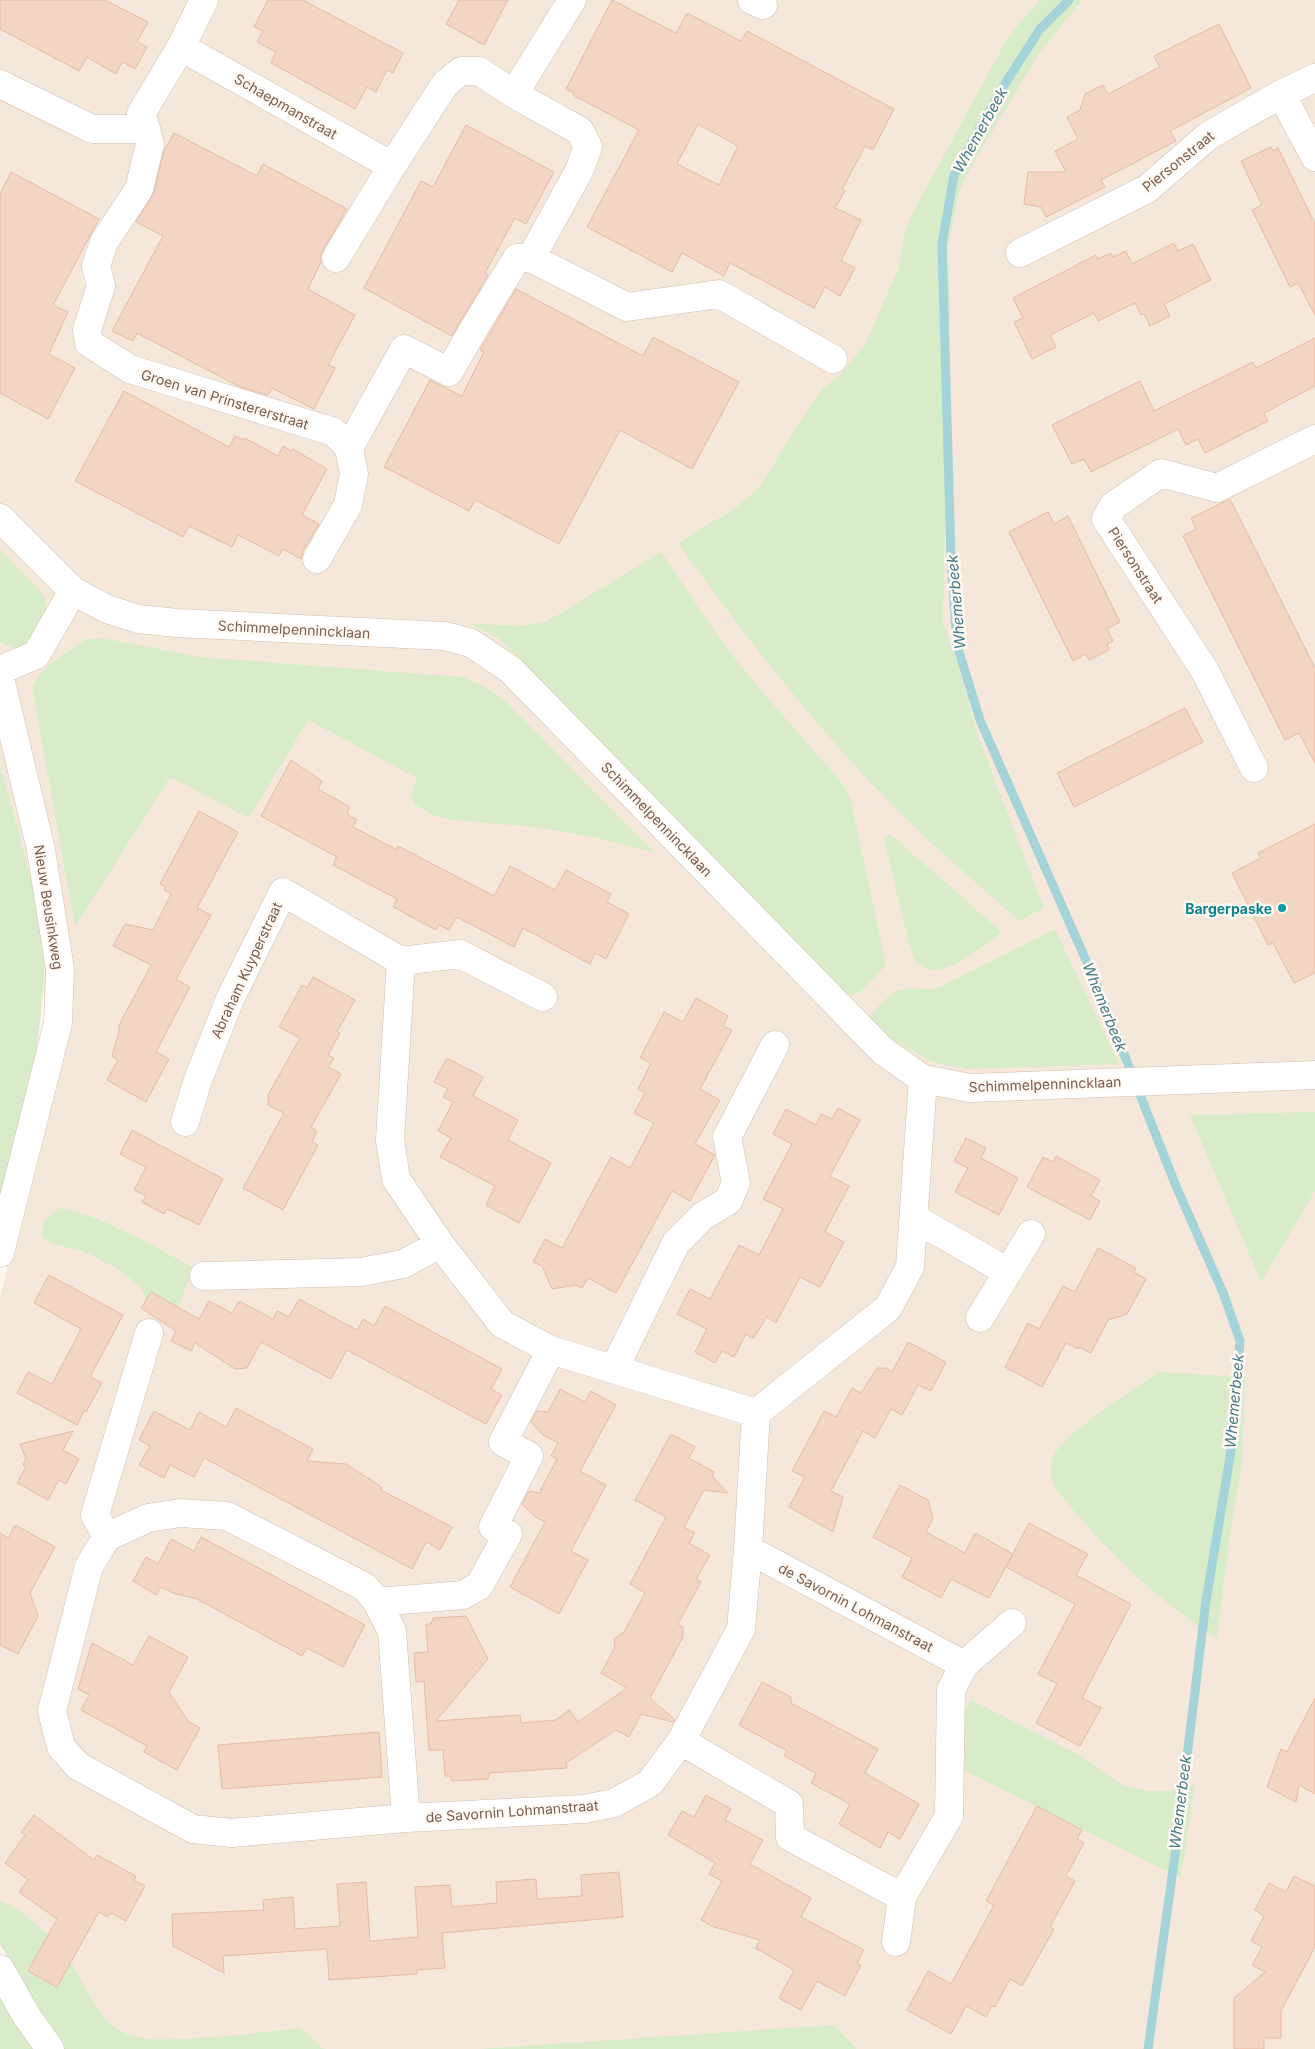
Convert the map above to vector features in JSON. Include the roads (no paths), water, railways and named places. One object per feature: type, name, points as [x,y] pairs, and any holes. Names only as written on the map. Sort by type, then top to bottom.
[{"type":"street","points":[[0,84],[92,129],[146,129],[141,114],[181,47],[204,0]]},
{"type":"street","points":[[514,94],[572,0]]},
{"type":"street","name":"Schaepmanstraat","points":[[181,47],[392,166]]},
{"type":"street","points":[[336,258],[445,84],[461,71],[479,71],[514,94],[580,131],[588,147],[579,171],[531,258]]},
{"type":"street","name":"Piersonstraat","points":[[1020,252],[1147,189],[1208,136],[1281,94],[1315,78]]},
{"type":"street","points":[[1281,94],[1315,157]]},
{"type":"street","name":"Groen van Prinstererstraat","points":[[146,129],[150,144],[139,189],[104,242],[96,266],[101,286],[87,330],[89,343],[130,369],[334,432],[349,448]]},
{"type":"street","points":[[317,559],[348,505],[354,474],[349,448],[404,349],[449,372],[517,258],[531,258],[627,307],[720,294],[833,359]]},
{"type":"street","name":"Piersonstraat","points":[[1254,768],[1205,671],[1106,519],[1112,506],[1161,473],[1217,488],[1315,439]]},
{"type":"street","name":"Schimmelpennincklaan","points":[[0,518],[73,591],[107,608],[138,619],[177,623],[445,636],[471,643],[511,670],[883,1052],[923,1079],[970,1088],[1315,1075]]},
{"type":"street","points":[[0,670],[36,655],[73,591]]},
{"type":"street","name":"Nieuw Beusinkweg","points":[[0,678],[41,850],[60,969],[58,1023],[0,1253]]},
{"type":"street","name":"Abraham Kuyperstraat","points":[[185,1122],[198,1080],[230,998],[283,892],[401,961]]},
{"type":"street","points":[[544,998],[460,954],[401,961],[390,1140],[396,1178],[440,1244],[502,1324],[551,1350],[756,1413],[888,1308],[910,1267],[923,1079]]},
{"type":"street","points":[[614,1369],[676,1243],[703,1216],[728,1201],[736,1183],[727,1136],[775,1045]]},
{"type":"street","points":[[914,1218],[1008,1272]]},
{"type":"street","points":[[980,1318],[1031,1234]]},
{"type":"street","points":[[204,1276],[361,1272],[403,1264],[440,1244]]},
{"type":"street","points":[[107,1537],[95,1515],[148,1333]]},
{"type":"street","points":[[378,1602],[463,1595],[479,1586],[508,1534],[493,1527],[529,1456],[503,1442],[551,1350]]},
{"type":"street","name":"de Savornin Lohmanstraat","points":[[406,1818],[392,1631],[378,1602],[365,1587],[227,1516],[180,1513],[148,1518],[107,1537],[89,1566],[52,1711],[62,1747],[78,1766],[193,1828],[231,1833],[406,1818],[584,1808],[614,1803],[650,1783],[681,1741],[741,1629],[756,1413]]},
{"type":"street","name":"de Savornin Lohmanstraat","points":[[748,1549],[964,1665]]},
{"type":"street","points":[[896,1942],[902,1897],[949,1816],[951,1690],[964,1665],[1012,1623]]},
{"type":"street","points":[[681,1741],[790,1804],[790,1837],[902,1897]]},
{"type":"street","points":[[0,1969],[26,2015],[50,2049]]},
{"type":"waterway","name":"Whemerbeek","points":[[1069,0],[1040,29],[1001,90],[954,175],[942,244],[951,557],[957,645],[980,720],[1096,983],[1176,1186],[1224,1295],[1240,1341],[1232,1445],[1206,1601],[1175,1855],[1148,2049]]},
{"type":"place","name":"Bargerpaske","points":[[1282,908]]}]
